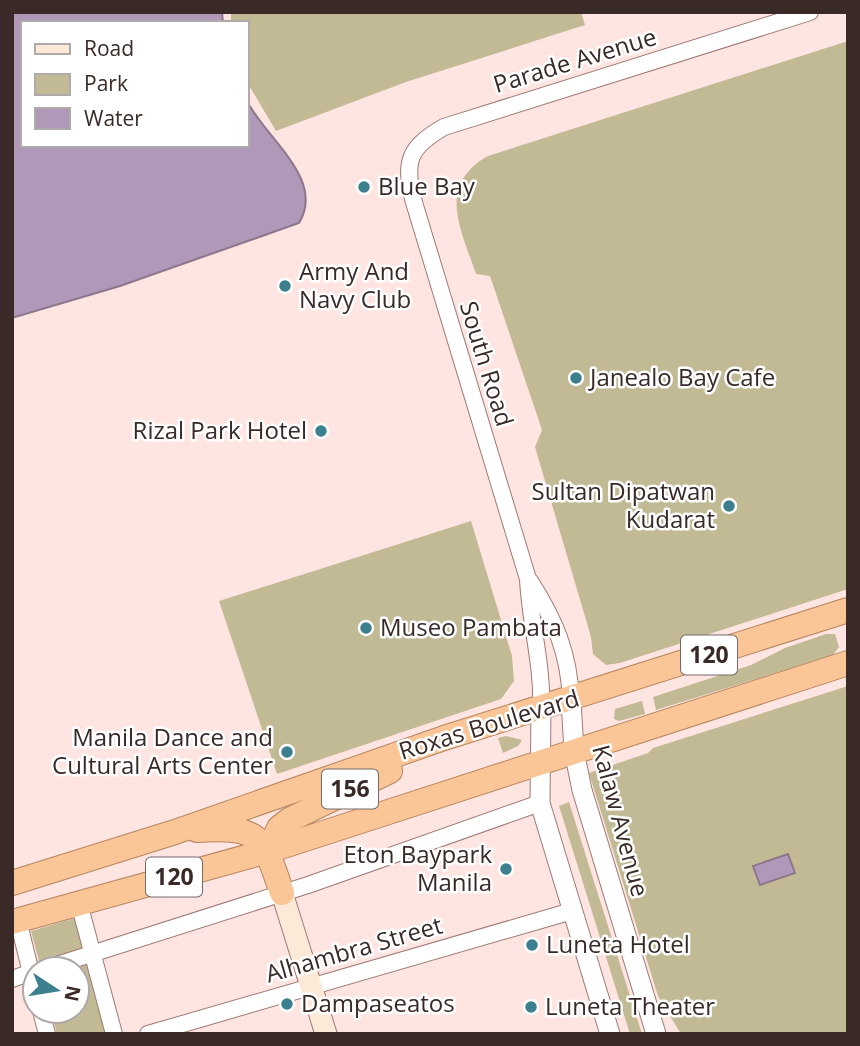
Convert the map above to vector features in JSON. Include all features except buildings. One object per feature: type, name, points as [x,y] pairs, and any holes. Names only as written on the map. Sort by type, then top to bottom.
[{"type":"highway","name":"Roxas Boulevard","points":[[12,883],[176,832],[444,738],[846,615]]},
{"type":"highway","name":"Roxas Boulevard","points":[[15,921],[268,851],[848,663]]},
{"type":"highway","name":"156","points":[[268,851],[279,828],[289,820],[347,790],[379,778],[444,738]]},
{"type":"highway","points":[[176,832],[236,831],[262,842],[268,851],[282,893]]},
{"type":"main road","points":[[282,893],[326,1034]]},
{"type":"street","name":"Parade Avenue","points":[[408,161],[427,136],[444,127],[810,12]]},
{"type":"street","name":"South Road","points":[[408,161],[413,199],[528,579],[530,615],[542,675],[541,709]]},
{"type":"street","name":"South Road","points":[[528,579],[548,609],[569,664],[571,700]]},
{"type":"street","name":"Kalaw Avenue","points":[[571,700],[574,751],[582,790],[656,1034]]},
{"type":"street","points":[[541,709],[538,764],[540,803],[610,1034]]},
{"type":"street","points":[[91,956],[540,803]]},
{"type":"street","points":[[79,903],[114,1034]]},
{"type":"street","name":"Alhambra Street","points":[[148,1034],[572,911]]},
{"type":"street","points":[[15,921],[28,955]]},
{"type":"green space","points":[[231,12],[581,12],[585,25],[406,82],[276,131],[248,84],[248,21],[231,21]]},
{"type":"green space","points":[[848,41],[848,589],[620,663],[606,665],[593,654],[591,637],[535,447],[542,430],[490,276],[476,274],[459,225],[457,194],[462,180],[488,156]]},
{"type":"green space","name":"Museo Pambata","points":[[471,521],[512,656],[514,681],[501,699],[277,774],[219,601]]},
{"type":"green space","points":[[826,634],[835,634],[839,647],[833,655],[656,710],[653,697],[751,665],[785,648]]},
{"type":"green space","points":[[848,686],[848,1034],[681,1034],[658,996],[589,773],[648,753],[653,748]]},
{"type":"green space","points":[[642,701],[645,714],[619,721],[614,719],[615,709]]},
{"type":"green space","points":[[506,736],[522,740],[518,746],[503,753],[498,738]]},
{"type":"green space","points":[[569,802],[642,1034],[630,1034],[559,806]]},
{"type":"green space","points":[[75,918],[85,955],[37,955],[31,931]]},
{"type":"green space","points":[[91,978],[106,1034],[57,1034],[55,1025],[91,1025]]},
{"type":"water","points":[[12,12],[222,12],[223,21],[21,21],[21,147],[248,147],[248,103],[299,175],[305,191],[305,207],[299,223],[120,286],[12,318]]},
{"type":"water","points":[[788,854],[795,873],[760,885],[753,866]]},
{"type":"place","name":"Blue Bay","points":[[364,187]]},
{"type":"place","name":"Army And Navy Club","points":[[285,286]]},
{"type":"place","name":"Janealo Bay Cafe","points":[[576,378]]},
{"type":"place","name":"Rizal Park Hotel","points":[[321,431]]},
{"type":"place","name":"Sultan Dipatwan Kudarat","points":[[729,506]]},
{"type":"place","name":"Museo Pambata","points":[[366,628]]},
{"type":"place","name":"Manila Dance and Cultural Arts Center","points":[[287,752]]},
{"type":"place","name":"Eton Baypark Manila","points":[[506,869]]},
{"type":"place","name":"Luneta Hotel","points":[[532,945]]},
{"type":"place","name":"Dampaseatos","points":[[287,1004]]},
{"type":"place","name":"Luneta Theater","points":[[531,1007]]}]
